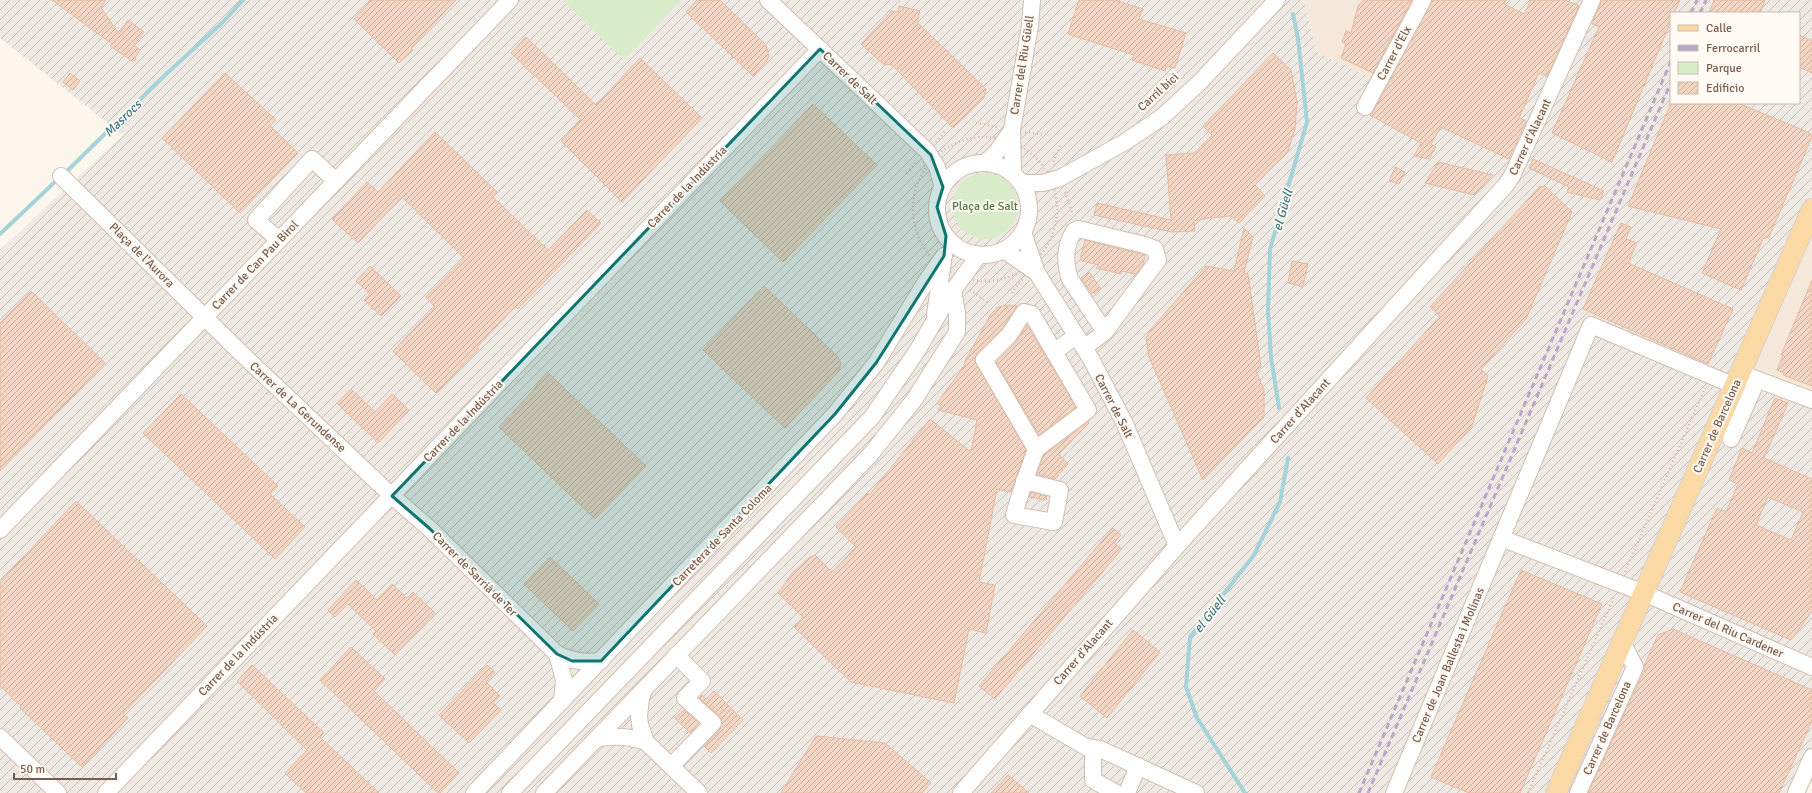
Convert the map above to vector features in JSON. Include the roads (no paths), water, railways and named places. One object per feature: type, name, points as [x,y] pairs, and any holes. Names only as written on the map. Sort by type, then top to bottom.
[{"type":"main road","name":"Carrer de Barcelona","points":[[1556,793],[1644,593],[1744,380],[1812,209]]},
{"type":"street","name":"Carrer de Can Pau Birol","points":[[0,530],[510,0]]},
{"type":"street","name":"Carrer de Salt","points":[[768,0],[931,156],[937,166],[943,187]]},
{"type":"street","name":"Carrer del Riu Güell","points":[[1018,178],[1012,130],[1030,26],[1032,0]]},
{"type":"street","points":[[1018,178],[1029,204],[1028,221],[1023,232],[1015,243],[1004,250],[992,254],[979,255],[962,250],[946,236],[940,224],[937,212],[938,199],[943,187],[953,173],[964,166],[986,162],[998,165],[1018,178],[1043,182],[1053,174],[1125,142],[1162,117],[1199,83],[1277,0]]},
{"type":"street","name":"Carrer d'Elx","points":[[1365,107],[1423,0]]},
{"type":"street","name":"Carrer d'Alacant","points":[[961,793],[1177,546],[1505,186],[1512,176],[1592,0]]},
{"type":"street","name":"Carrer de la Indústria","points":[[106,793],[820,49]]},
{"type":"street","name":"Carrer del Riu Güell","points":[[986,162],[996,153],[1012,130]]},
{"type":"street","name":"Carrer de Salt","points":[[931,156],[952,164],[964,166]]},
{"type":"street","points":[[279,240],[256,220],[312,159],[336,181]]},
{"type":"street","points":[[1029,204],[1053,174]]},
{"type":"street","name":"Plaça de l'Aurora","points":[[62,176],[205,318]]},
{"type":"street","points":[[1054,352],[1105,332],[1158,260],[1155,249],[1145,245],[1078,229],[1074,231],[1070,238],[1067,251],[1067,271],[1070,279],[1105,332]]},
{"type":"street","name":"Carrer de Salt","points":[[1023,232],[1037,273],[1109,391],[1124,422],[1177,546]]},
{"type":"street","name":"Carretera de Santa Coloma","points":[[934,320],[946,236]]},
{"type":"street","name":"Carrer de Salt","points":[[1004,250],[1037,273]]},
{"type":"street","name":"Carretera de Santa Coloma","points":[[510,793],[872,417],[917,351],[953,290],[979,255]]},
{"type":"street","name":"Carretera de Santa Coloma","points":[[474,793],[836,414],[876,363],[927,280],[944,256]]},
{"type":"street","points":[[544,793],[870,455],[914,400],[957,332],[957,313],[953,290]]},
{"type":"street","points":[[1024,481],[1036,449],[1088,410],[1032,314],[1024,312],[1010,335],[984,360],[1036,449]]},
{"type":"street","name":"Carrer de La Gerundense","points":[[205,318],[392,496]]},
{"type":"street","name":"Carrer de Joan Ballesta i Molinas","points":[[1394,793],[1591,325],[1744,380]]},
{"type":"street","points":[[1731,439],[1744,380],[1812,400]]},
{"type":"street","name":"Carrer de Sarrià de Ter","points":[[392,496],[429,528],[557,654],[572,661],[588,663],[601,661]]},
{"type":"street","name":"Carrer del Riu Cardener","points":[[1504,532],[1812,667]]},
{"type":"street","name":"Carrer de Barcelona","points":[[1578,793],[1635,667],[1622,642]]},
{"type":"street","points":[[557,654],[564,680],[562,701]]},
{"type":"street","points":[[671,766],[713,723],[685,698],[702,681],[676,655]]},
{"type":"street","points":[[644,690],[641,698],[639,716],[640,725],[646,742]]},
{"type":"street","points":[[1030,714],[1086,747],[1100,749],[1196,793]]},
{"type":"street","points":[[596,739],[616,736],[646,742],[699,793]]},
{"type":"street","points":[[0,737],[58,793]]},
{"type":"street","points":[[1093,748],[1093,780],[1116,793]]},
{"type":"street","points":[[1796,793],[1812,757]]},
{"type":"street","points":[[1127,793],[1138,766]]},
{"type":"waterway","name":"Masrocs","points":[[64,174],[163,77],[224,21],[243,0]]},
{"type":"waterway","name":"el Güell","points":[[1279,408],[1271,357],[1268,311],[1270,249],[1307,122],[1298,39],[1293,14]]},
{"type":"waterway","name":"Masrocs","points":[[0,234],[59,178]]},
{"type":"waterway","name":"el Güell","points":[[1245,793],[1197,718],[1186,687],[1190,637],[1254,555],[1280,502],[1288,458]]},
{"type":"railway","points":[[1691,12],[1697,0]]},
{"type":"railway","points":[[1700,12],[1706,0]]},
{"type":"railway","points":[[1359,793],[1670,63]]},
{"type":"railway","points":[[1368,793],[1670,84]]},
{"type":"park label","name":"Plaça de Salt","points":[[985,206]]}]
